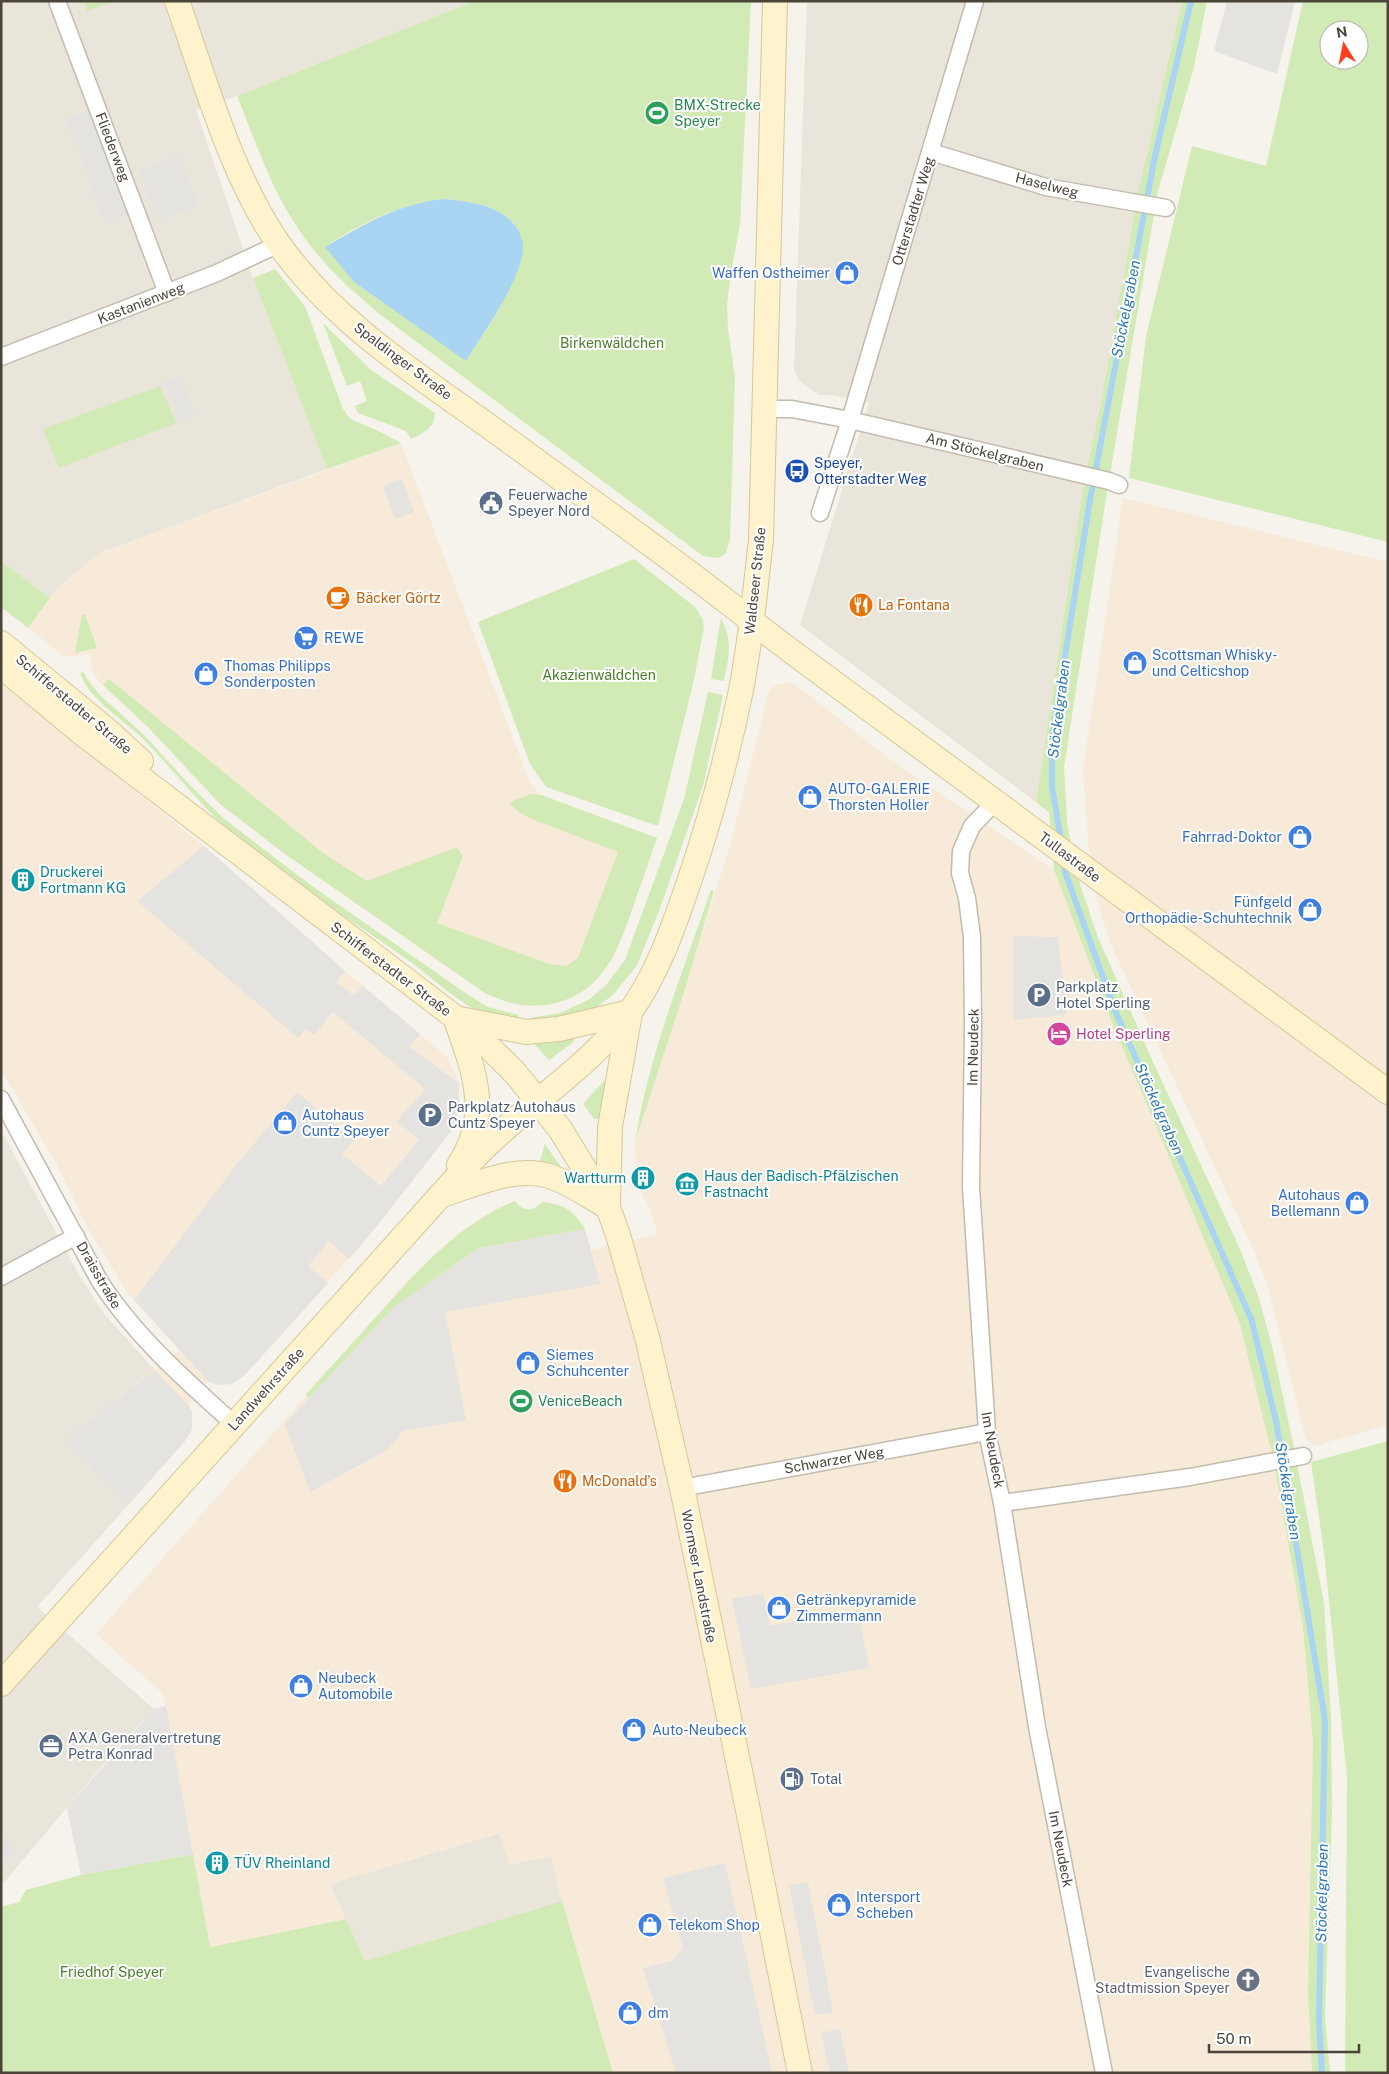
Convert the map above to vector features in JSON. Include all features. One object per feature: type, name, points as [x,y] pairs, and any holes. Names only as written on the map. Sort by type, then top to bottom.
[{"type":"main road","name":"Spaldinger Straße","points":[[177,1],[242,180],[279,244],[302,274],[324,297],[379,344],[718,595],[752,623]]},
{"type":"main road","name":"Waldseer Straße","points":[[538,1101],[585,1062],[630,1012],[657,968],[674,927],[700,849],[732,731],[741,690],[752,623],[761,540],[775,1]]},
{"type":"main road","name":"Tullastraße","points":[[752,623],[1388,1092]]},
{"type":"main road","name":"Schifferstadter Straße","points":[[1,643],[108,730],[234,848]]},
{"type":"main road","name":"Schifferstadter Straße","points":[[1,666],[83,734],[456,1018],[516,1074],[538,1101]]},
{"type":"main road","points":[[630,1012],[610,1127],[608,1207],[581,1191],[548,1176],[532,1173],[495,1178],[440,1196],[462,1160],[473,1135],[479,1098],[475,1077],[456,1018],[526,1032],[559,1030],[630,1012]]},
{"type":"main road","name":"Landwehrstraße","points":[[1,1684],[493,1138],[538,1101]]},
{"type":"main road","name":"Wormser Landstraße","points":[[538,1101],[560,1130],[608,1207],[642,1318],[682,1488],[800,2073]]},
{"type":"street","name":"Fliederweg","points":[[57,1],[167,293]]},
{"type":"street","name":"Otterstadter Weg","points":[[820,513],[850,420],[975,1]]},
{"type":"street","name":"Haselweg","points":[[931,152],[1046,187],[1161,207]]},
{"type":"street","name":"Kastanienweg","points":[[1,356],[217,273],[279,244]]},
{"type":"street","points":[[764,409],[792,409],[850,420]]},
{"type":"street","name":"Am Stöckelgraben","points":[[850,420],[1114,483]]},
{"type":"street","name":"Im Neudeck","points":[[995,802],[972,826],[962,852],[960,873],[968,898],[972,937],[971,1187],[987,1432],[1002,1503],[1037,1727],[1104,2073]]},
{"type":"street","name":"Draisstraße","points":[[1,1099],[99,1280],[114,1304],[134,1328],[213,1406],[234,1424]]},
{"type":"street","points":[[1,1277],[76,1236]]},
{"type":"street","name":"Schwarzer Weg","points":[[682,1488],[987,1432]]},
{"type":"street","points":[[1002,1503],[1190,1477],[1299,1457]]},
{"type":"shaded area","points":[[1,1],[474,1],[237,96],[196,110],[253,278],[327,469],[100,553],[61,585],[50,598],[1,561]]},
{"type":"shaded area","points":[[807,1],[1182,1],[1139,188],[1101,401],[1083,488],[1036,802],[800,625],[869,403],[830,395],[819,395],[799,381],[794,370]]},
{"type":"shaded area","points":[[1227,1],[1295,1],[1277,74],[1214,51]]},
{"type":"shaded area","points":[[90,110],[127,214],[105,223],[67,119]]},
{"type":"shaded area","points":[[180,156],[198,205],[158,220],[140,171]]},
{"type":"shaded area","points":[[180,376],[196,415],[181,421],[165,382]]},
{"type":"shaded area","points":[[401,443],[530,783],[541,795],[657,838],[614,957],[590,986],[576,995],[557,1003],[524,1006],[498,999],[485,993],[285,854],[220,804],[148,727],[100,683],[92,670],[89,654],[65,657],[28,628],[61,585],[100,553]]},
{"type":"shaded area","points":[[402,479],[414,512],[395,519],[383,486]]},
{"type":"shaded area","points":[[1123,498],[1388,562],[1388,1425],[1316,1446],[1305,1438],[1267,1285],[1254,1251],[1110,943],[1098,903],[1088,842],[1083,770]]},
{"type":"shaded area","points":[[1,683],[204,846],[345,971],[448,1058],[459,1083],[459,1109],[452,1130],[373,1231],[244,1376],[231,1384],[218,1385],[208,1381],[188,1403],[192,1411],[192,1429],[185,1441],[129,1504],[64,1440],[179,1350],[127,1292],[88,1228],[59,1169],[1,1069]]},
{"type":"shaded area","points":[[794,684],[800,688],[888,758],[1054,870],[1113,1025],[1240,1324],[1272,1451],[1303,1628],[1313,1742],[1308,1992],[1312,2073],[613,2073],[562,1901],[551,1856],[509,1865],[499,1833],[330,1884],[346,1919],[210,1947],[163,1694],[96,1634],[409,1279],[456,1235],[495,1209],[515,1201],[521,1208],[526,1210],[535,1208],[542,1202],[557,1204],[569,1209],[585,1229],[591,1250],[658,1234],[647,1203],[631,1176],[636,1166],[635,1142],[729,849],[767,698],[770,690],[776,685]]},
{"type":"shaded area","name":"Parkplatz Autohaus Cuntz Speyer","points":[[204,846],[345,971],[336,982],[354,996],[363,986],[420,1034],[409,1047],[459,1083],[459,1109],[452,1130],[373,1231],[349,1259],[329,1241],[308,1266],[328,1283],[244,1376],[231,1384],[218,1385],[208,1381],[134,1300],[237,1164],[297,1092],[354,1140],[342,1154],[381,1186],[419,1140],[397,1121],[425,1089],[333,1012],[314,1035],[306,1029],[298,1038],[137,901]]},
{"type":"shaded area","name":"Parkplatz Hotel Sperling","points":[[1013,936],[1058,937],[1066,1015],[1013,1020]]},
{"type":"shaded area","points":[[1,1130],[79,1275],[105,1315],[155,1370],[65,1440],[129,1504],[37,1607],[154,1709],[114,1752],[1,1886]]},
{"type":"shaded area","points":[[585,1229],[600,1284],[445,1312],[466,1420],[403,1431],[388,1449],[310,1492],[285,1424],[395,1306],[480,1248]]},
{"type":"shaded area","points":[[155,1370],[192,1411],[192,1429],[185,1441],[129,1504],[64,1440]]},
{"type":"shaded area","points":[[763,1593],[770,1626],[858,1610],[869,1668],[751,1689],[732,1599]]},
{"type":"shaded area","points":[[166,1706],[193,1854],[81,1875],[67,1808],[154,1709]]},
{"type":"shaded area","points":[[500,1833],[551,1856],[562,1901],[365,1961],[330,1884]]},
{"type":"shaded area","points":[[1,1835],[17,1849],[1,1867]]},
{"type":"shaded area","points":[[725,1863],[772,2073],[676,2073],[643,1968],[672,1961],[683,1948],[663,1878]]},
{"type":"shaded area","points":[[808,1882],[833,2012],[815,2015],[789,1886]]},
{"type":"shaded area","points":[[840,2029],[849,2073],[830,2073],[821,2033]]},
{"type":"green space","points":[[84,1],[116,1],[87,11]]},
{"type":"green space","name":"Birkenwäldchen","points":[[474,1],[751,1],[740,224],[727,306],[735,378],[730,538],[726,553],[719,558],[703,556],[359,297],[334,273],[301,234],[283,204],[269,174],[237,96]],"holes":[[[444,199],[470,202],[496,210],[513,223],[522,244],[520,261],[508,291],[466,361],[325,247],[353,230],[382,216],[412,205]]]},
{"type":"green space","points":[[1182,1],[1207,1],[1194,67],[1158,191],[1107,492],[1064,767],[1067,822],[1076,872],[1097,935],[1153,1062],[1240,1249],[1259,1298],[1273,1350],[1294,1448],[1324,1603],[1331,1717],[1332,1813],[1325,2015],[1330,2073],[1312,2073],[1308,1992],[1313,1742],[1303,1628],[1274,1462],[1240,1324],[1113,1025],[1054,870],[1049,813],[1036,802],[1083,488],[1101,401],[1139,188]]},
{"type":"green space","points":[[1303,1],[1388,1],[1388,542],[1129,478],[1146,336],[1192,146],[1266,166]]},
{"type":"green space","points":[[275,269],[305,306],[343,409],[350,419],[401,443],[327,469],[253,278]]},
{"type":"green space","points":[[323,323],[371,370],[435,413],[431,426],[420,435],[411,439],[406,431],[358,413],[355,406],[367,401],[360,381],[347,386]]},
{"type":"green space","points":[[160,386],[176,423],[59,468],[43,429]]},
{"type":"green space","name":"Akazienwäldchen","points":[[634,559],[695,607],[703,620],[704,628],[693,684],[658,826],[546,787],[530,764],[478,622]]},
{"type":"green space","points":[[1,561],[50,598],[28,628],[1,607]]},
{"type":"green space","points":[[82,614],[85,615],[97,648],[75,653]]},
{"type":"green space","points":[[721,618],[729,642],[724,681],[711,679]]},
{"type":"green space","points":[[84,672],[87,679],[100,695],[144,735],[223,818],[312,886],[464,992],[488,1007],[518,1015],[518,1024],[492,1017],[466,1004],[413,964],[262,858],[219,821],[142,738],[98,700],[84,682],[80,673]]},
{"type":"green space","points":[[109,679],[327,856],[367,881],[457,847],[463,856],[437,923],[549,964],[566,966],[578,958],[618,852],[529,818],[509,803],[530,794],[541,795],[657,838],[614,954],[596,980],[584,991],[569,999],[551,1004],[525,1005],[501,1000],[485,993],[285,854],[220,804],[148,727],[103,685]]},
{"type":"green space","points":[[708,692],[723,695],[703,786],[659,911],[637,965],[614,994],[593,1010],[531,1026],[530,1018],[560,1013],[590,999],[606,985],[625,960],[684,799]]},
{"type":"green space","points":[[711,890],[714,891],[684,992],[635,1142],[641,1110],[658,1046]]},
{"type":"green space","points":[[572,1037],[575,1041],[549,1060],[534,1044],[554,1043]]},
{"type":"green space","points":[[604,1081],[609,1087],[602,1118],[594,1119],[583,1104]]},
{"type":"green space","points":[[545,1144],[566,1174],[539,1164]]},
{"type":"green space","points":[[515,1201],[525,1209],[535,1208],[542,1202],[562,1207],[577,1217],[585,1229],[479,1248],[395,1306],[309,1398],[306,1394],[424,1265],[475,1223]]},
{"type":"green space","points":[[1388,1441],[1388,2073],[1345,2073],[1347,1777],[1324,1552],[1311,1462]]},
{"type":"green space","name":"Friedhof Speyer","points":[[193,1854],[210,1947],[346,1919],[365,1961],[562,1901],[613,2073],[1,2073],[1,1903],[4,1906],[19,1902],[26,1890],[81,1875]]},
{"type":"water","points":[[444,199],[479,204],[496,210],[515,225],[523,243],[521,260],[509,290],[466,361],[354,282],[325,247],[396,210],[411,205]]},
{"type":"waterway","name":"Stöckelgraben","points":[[1061,841],[1052,786],[1052,740],[1059,693],[1090,500],[1155,156],[1191,1]]},
{"type":"waterway","name":"Stöckelgraben","points":[[1064,861],[1065,872],[1116,1013],[1252,1321],[1276,1421],[1325,1720],[1319,2022],[1322,2073]]},
{"type":"place","name":"BMX-Strecke Speyer","points":[[657,113]]},
{"type":"place","name":"Waffen Ostheimer","points":[[847,273]]},
{"type":"place","name":"Speyer, Otterstadter Weg","points":[[797,471]]},
{"type":"place","name":"Feuerwache Speyer Nord","points":[[491,503]]},
{"type":"place","name":"Bäcker Görtz","points":[[338,598]]},
{"type":"place","name":"La Fontana","points":[[861,605]]},
{"type":"place","name":"REWE","points":[[306,638]]},
{"type":"place","name":"Scottsman Whisky- und Celticshop","points":[[1135,663]]},
{"type":"place","name":"Thomas Philipps Sonderposten","points":[[206,674]]},
{"type":"place","name":"AUTO-GALERIE Thorsten Holler","points":[[810,797]]},
{"type":"place","name":"Fahrrad-Doktor","points":[[1300,837]]},
{"type":"place","name":"Druckerei Fortmann KG","points":[[23,880]]},
{"type":"place","name":"Fünfgeld Orthopädie-Schuhtechnik","points":[[1310,910]]},
{"type":"place","name":"Parkplatz Hotel Sperling","points":[[1039,995]]},
{"type":"place","name":"Hotel Sperling","points":[[1059,1034]]},
{"type":"place","name":"Parkplatz Autohaus Cuntz Speyer","points":[[430,1115]]},
{"type":"place","name":"Autohaus Cuntz Speyer","points":[[285,1123]]},
{"type":"place","name":"Wartturm","points":[[643,1178]]},
{"type":"place","name":"Haus der Badisch-Pfälzischen Fastnacht","points":[[687,1184]]},
{"type":"place","name":"Autohaus Bellemann","points":[[1357,1203]]},
{"type":"place","name":"Siemes Schuhcenter","points":[[528,1363]]},
{"type":"place","name":"VeniceBeach","points":[[521,1401]]},
{"type":"place","name":"McDonald's","points":[[565,1481]]},
{"type":"place","name":"Getränkepyramide Zimmermann","points":[[779,1608]]},
{"type":"place","name":"Neubeck Automobile","points":[[301,1686]]},
{"type":"place","name":"Auto-Neubeck","points":[[634,1730]]},
{"type":"place","name":"AXA Generalvertretung Petra Konrad","points":[[51,1746]]},
{"type":"place","name":"Total","points":[[792,1779]]},
{"type":"place","name":"TÜV Rheinland","points":[[217,1863]]},
{"type":"place","name":"Intersport Scheben","points":[[839,1905]]},
{"type":"place","name":"Telekom Shop","points":[[650,1925]]},
{"type":"place","name":"Evangelische Stadtmission Speyer","points":[[1248,1980]]},
{"type":"place","name":"dm","points":[[630,2013]]}]
